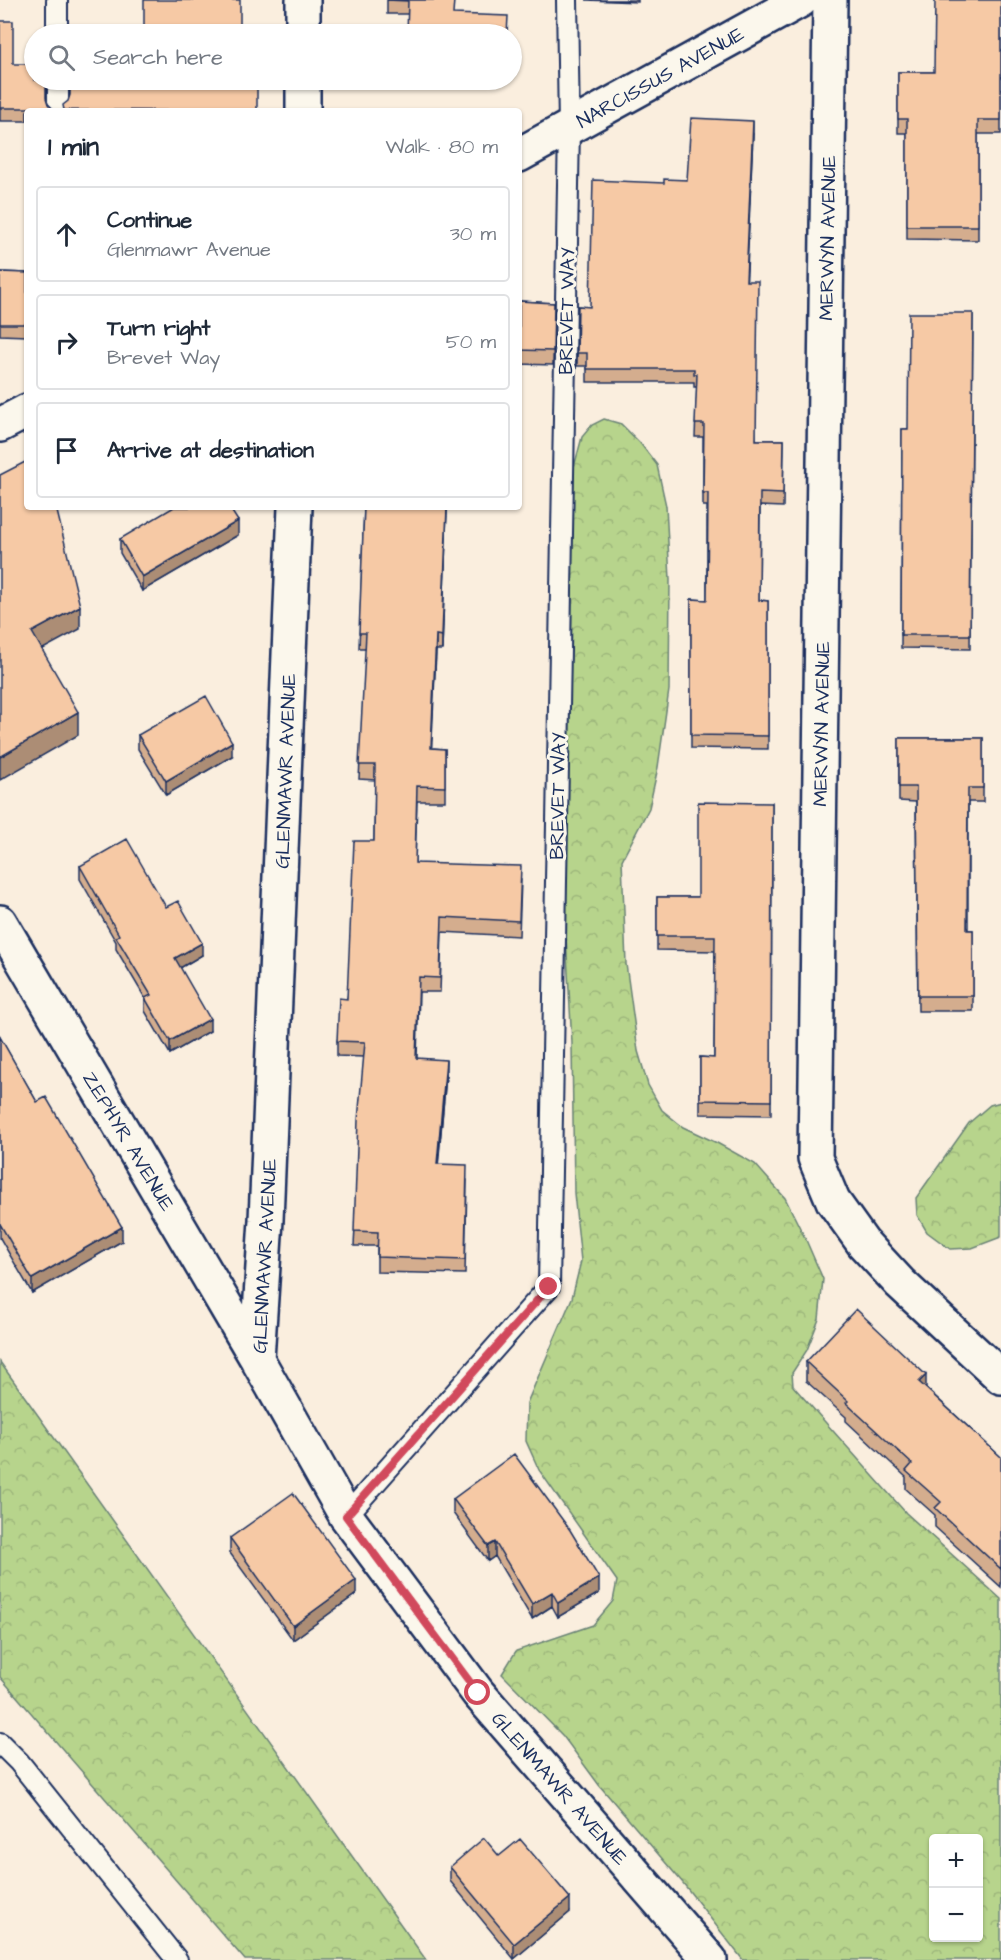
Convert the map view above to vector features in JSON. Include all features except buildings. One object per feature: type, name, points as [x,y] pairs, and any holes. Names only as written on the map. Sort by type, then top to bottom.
[{"type":"street","points":[[303,0],[303,24]]},
{"type":"street","name":"NARCISSUS AVENUE","points":[[522,153],[801,0]]},
{"type":"street","name":"MERWYN AVENUE","points":[[830,0],[815,1158],[833,1201],[863,1243],[900,1283],[1001,1377]]},
{"type":"street","points":[[303,90],[303,108]]},
{"type":"street","points":[[0,425],[24,413]]},
{"type":"street","name":"GLENMAWR AVENUE","points":[[295,510],[267,1209],[257,1359],[346,1516],[478,1693],[710,1960]]},
{"type":"street","name":"ZEPHYR AVENUE","points":[[0,922],[257,1359]]},
{"type":"lane","points":[[57,0],[57,24]]},
{"type":"lane","name":"BREVET WAY","points":[[346,1516],[549,1287],[569,127],[567,0]]},
{"type":"lane","points":[[58,90],[58,108]]},
{"type":"lane","points":[[0,1743],[19,1762],[177,1960]]},
{"type":"green space","points":[[604,419],[621,424],[657,465],[666,506],[670,579],[669,690],[658,767],[649,808],[622,860],[626,964],[638,1051],[648,1085],[662,1110],[683,1127],[755,1164],[785,1198],[806,1240],[823,1279],[819,1319],[807,1350],[792,1373],[793,1386],[906,1513],[1001,1599],[1001,1960],[743,1960],[683,1883],[599,1785],[563,1736],[502,1674],[516,1651],[593,1625],[613,1601],[617,1581],[539,1470],[526,1441],[527,1403],[572,1298],[581,1261],[574,1193],[572,1043],[564,901],[571,538],[574,467],[582,437],[592,425]]},
{"type":"green space","points":[[1001,1102],[1001,1237],[972,1248],[950,1249],[927,1232],[917,1215],[916,1198],[969,1123],[990,1105]]},
{"type":"green space","points":[[0,1362],[426,1960],[245,1960],[0,1677]]},
{"type":"route","points":[[478,1693],[346,1516],[549,1287]]}]
